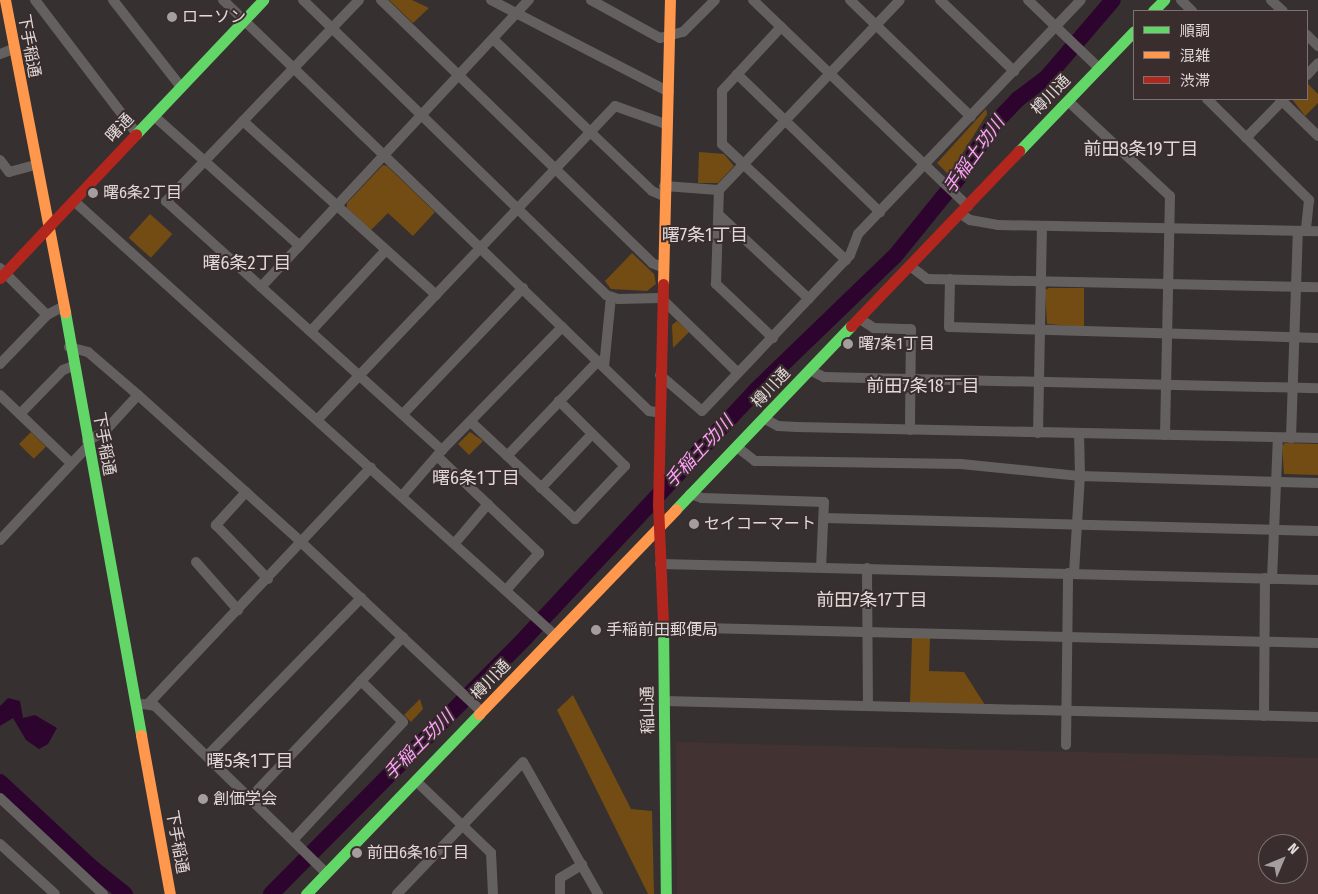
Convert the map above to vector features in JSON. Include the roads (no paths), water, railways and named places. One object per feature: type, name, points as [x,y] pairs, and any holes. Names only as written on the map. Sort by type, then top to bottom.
[{"type":"street","name":"下手稲通","points":[[5,0],[35,164],[64,306],[73,366],[169,891]]},
{"type":"street","points":[[35,0],[137,134]]},
{"type":"street","points":[[113,0],[181,87]]},
{"type":"street","points":[[223,0],[649,411],[660,413]]},
{"type":"street","name":"曙通","points":[[1,273],[48,228],[263,0]]},
{"type":"street","points":[[303,0],[610,296],[661,298],[738,373]]},
{"type":"street","points":[[359,0],[166,201],[403,414],[488,504],[539,553],[506,590]]},
{"type":"street","points":[[381,0],[652,264],[662,266]]},
{"type":"street","points":[[491,0],[659,90],[669,92]]},
{"type":"street","points":[[262,286],[529,0]]},
{"type":"street","points":[[591,0],[660,38],[670,38],[683,32],[715,0]]},
{"type":"street","name":"稲山通","points":[[666,894],[663,626],[658,471],[670,0]]},
{"type":"street","points":[[754,0],[959,197],[964,210],[985,224],[1318,231]]},
{"type":"street","points":[[850,0],[971,117]]},
{"type":"street","points":[[773,338],[716,284],[719,190],[900,0]]},
{"type":"street","points":[[940,0],[1014,71]]},
{"type":"street","points":[[1028,0],[1099,68]]},
{"type":"street","points":[[660,375],[702,411],[846,260],[858,234],[1014,71],[1060,30],[1081,0]]},
{"type":"street","points":[[1154,10],[1164,0]]},
{"type":"street","points":[[1181,0],[1191,10]]},
{"type":"street","points":[[1271,0],[1282,10]]},
{"type":"street","points":[[781,27],[722,91],[722,144],[846,260]]},
{"type":"street","name":"樽川通","points":[[306,894],[556,636],[659,526],[738,448],[810,370],[1133,32]]},
{"type":"street","points":[[1308,35],[1318,46]]},
{"type":"street","points":[[493,39],[652,191],[719,190]]},
{"type":"street","points":[[0,54],[13,49]]},
{"type":"street","points":[[1308,74],[1318,63]]},
{"type":"street","points":[[737,74],[880,212]]},
{"type":"street","points":[[1208,100],[1309,200],[1302,231],[1297,286],[1291,438]]},
{"type":"street","points":[[1246,138],[1281,100]]},
{"type":"street","points":[[1283,100],[1318,136]]},
{"type":"street","points":[[1068,101],[1170,196],[1165,435]]},
{"type":"street","points":[[318,419],[615,106],[668,126]]},
{"type":"street","points":[[154,116],[300,246]]},
{"type":"street","points":[[243,121],[436,295]]},
{"type":"street","points":[[0,160],[9,172],[35,164]]},
{"type":"street","points":[[74,200],[556,636]]},
{"type":"street","points":[[719,215],[809,299]]},
{"type":"street","points":[[1038,432],[1042,226]]},
{"type":"street","points":[[311,331],[386,250]]},
{"type":"street","points":[[910,266],[927,279],[1318,287]]},
{"type":"street","points":[[1,273],[46,315]]},
{"type":"street","points":[[950,278],[949,327],[1318,338]]},
{"type":"street","points":[[403,414],[523,288]]},
{"type":"street","points":[[507,456],[559,401],[601,364],[610,296]]},
{"type":"street","points":[[0,364],[46,315],[64,306]]},
{"type":"street","points":[[860,318],[874,328],[911,329],[910,430]]},
{"type":"street","points":[[402,496],[439,453],[472,423],[562,327]]},
{"type":"street","points":[[70,347],[88,352],[138,396],[302,542],[482,712]]},
{"type":"street","points":[[20,414],[62,370],[73,366]]},
{"type":"street","points":[[810,370],[824,377],[1318,388]]},
{"type":"street","points":[[0,395],[71,463]]},
{"type":"street","points":[[0,540],[87,444],[104,432],[138,396]]},
{"type":"street","points":[[472,423],[575,519],[625,466],[559,401]]},
{"type":"street","points":[[765,419],[778,426],[1318,438]]},
{"type":"street","points":[[541,488],[592,434]]},
{"type":"street","points":[[1066,745],[1071,573],[1077,525],[1080,476],[1079,434]]},
{"type":"street","points":[[1264,716],[1268,578],[1273,530],[1278,438]]},
{"type":"street","points":[[738,448],[755,460],[961,464],[1080,476],[1318,483]]},
{"type":"street","points":[[148,704],[371,468]]},
{"type":"street","points":[[246,492],[216,525],[268,579]]},
{"type":"street","points":[[690,494],[702,498],[824,502],[821,567]]},
{"type":"street","points":[[455,543],[488,504]]},
{"type":"street","points":[[824,518],[1318,531]]},
{"type":"street","points":[[196,562],[238,610]]},
{"type":"street","points":[[660,564],[1318,580]]},
{"type":"street","points":[[868,568],[868,706]]},
{"type":"street","points":[[207,756],[361,598]]},
{"type":"street","points":[[663,626],[1318,643]]},
{"type":"street","points":[[250,798],[403,637]]},
{"type":"street","points":[[293,840],[403,722],[361,681]]},
{"type":"street","points":[[664,701],[1318,717]]},
{"type":"street","points":[[136,705],[148,704],[155,706],[326,873]]},
{"type":"street","points":[[398,894],[524,762],[598,894]]},
{"type":"street","points":[[416,781],[491,852],[493,894]]},
{"type":"street","points":[[0,798],[103,894]]},
{"type":"street","points":[[0,844],[55,894]]},
{"type":"street","points":[[560,894],[560,878],[582,865]]},
{"type":"street","points":[[405,886],[414,894]]},
{"type":"waterway","name":"手稲土功川","points":[[271,894],[525,638],[756,390],[895,256],[960,176],[993,125],[1018,99],[1047,77],[1113,0]]},
{"type":"waterway","name":"手稲土功川","points":[[0,782],[90,866],[125,894]]},
{"type":"place","name":"ローソン","points":[[172,17]]},
{"type":"place","name":"曙6条2丁目","points":[[93,193]]},
{"type":"place","name":"曙7条1丁目","points":[[848,344]]},
{"type":"place","name":"セイコーマート","points":[[694,524]]},
{"type":"place","name":"手稲前田郵便局","points":[[596,630]]},
{"type":"place","name":"創価学会","points":[[203,799]]},
{"type":"place","name":"前田6条16丁目","points":[[357,853]]},
{"type":"district","name":"前田8条19丁目","points":[[1141,149]]},
{"type":"district","name":"曙7条1丁目","points":[[705,235]]},
{"type":"district","name":"曙6条2丁目","points":[[247,263]]},
{"type":"district","name":"前田7条18丁目","points":[[923,386]]},
{"type":"district","name":"曙6条1丁目","points":[[476,478]]},
{"type":"district","name":"前田7条17丁目","points":[[872,600]]},
{"type":"district","name":"曙5条1丁目","points":[[250,761]]}]
